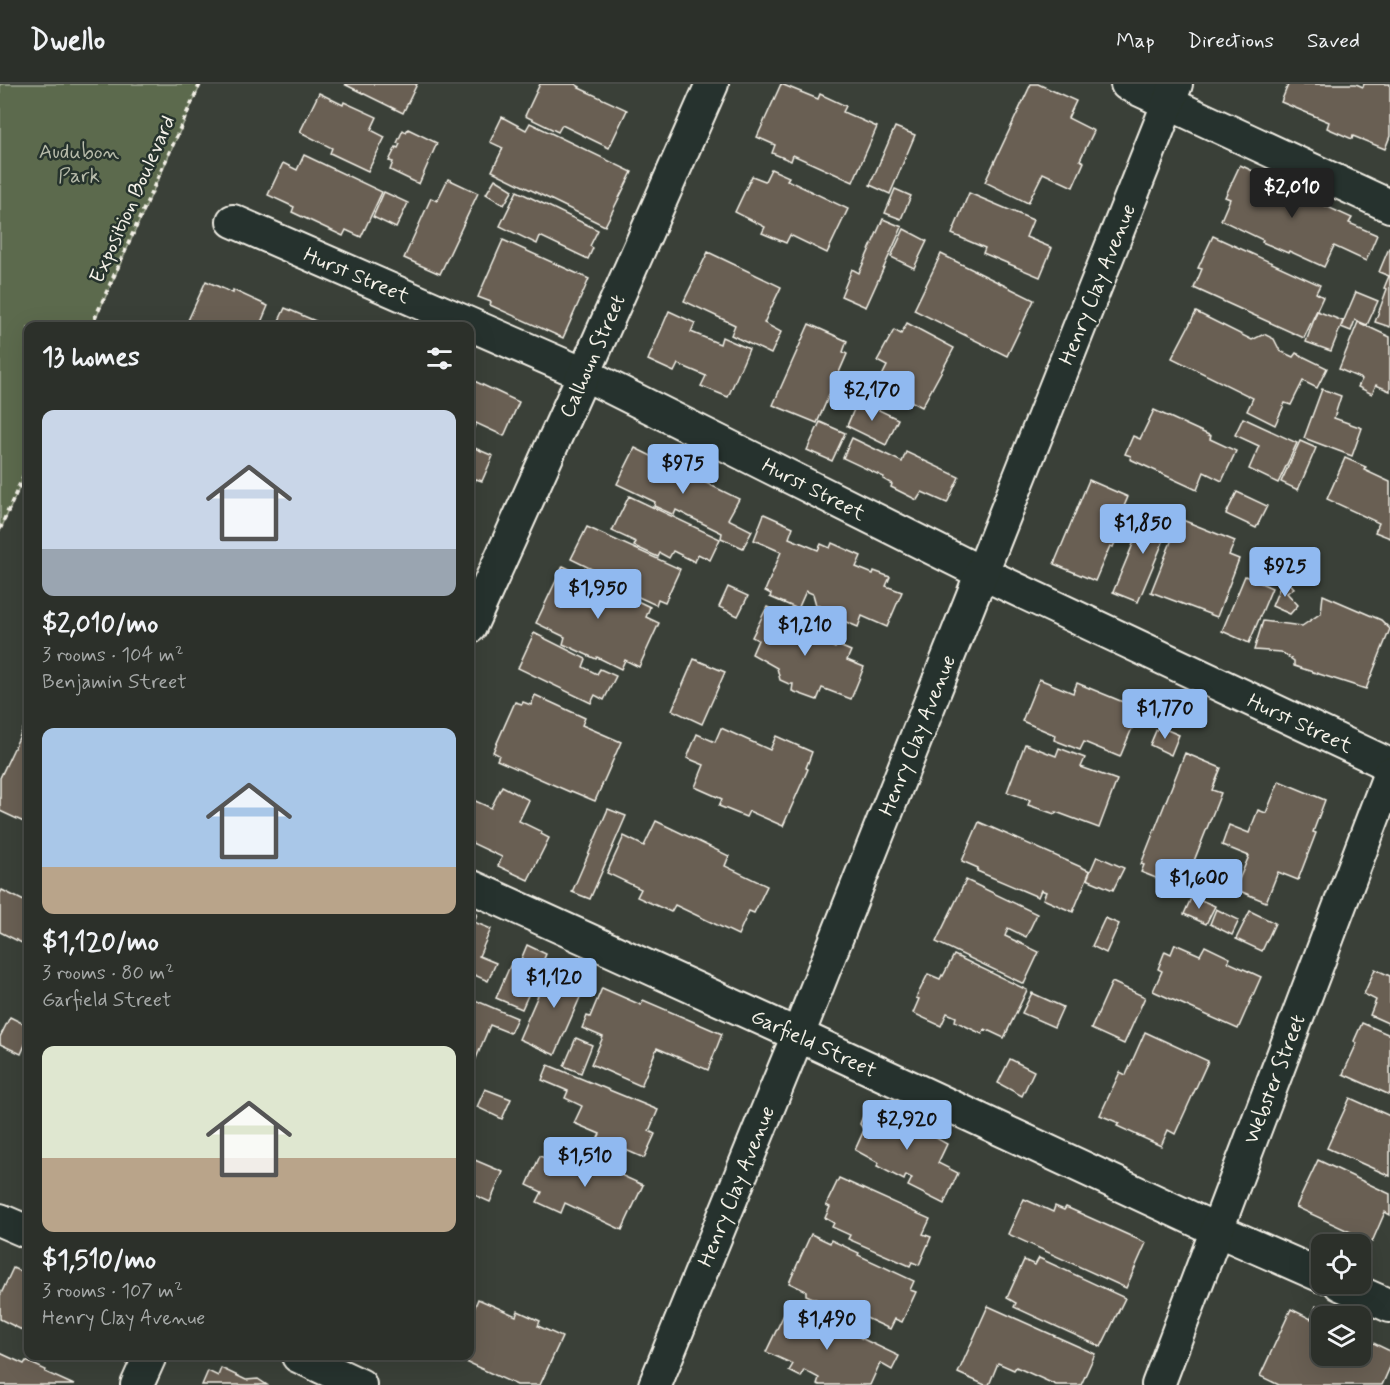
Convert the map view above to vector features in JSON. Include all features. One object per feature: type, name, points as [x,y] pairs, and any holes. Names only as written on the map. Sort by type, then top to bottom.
[{"type":"street","name":"Calhoun Street","points":[[474,618],[585,374],[712,84]]},
{"type":"street","points":[[1127,84],[1172,94],[1390,206]]},
{"type":"street","name":"Henry Clay Avenue","points":[[655,1385],[798,1035],[1172,94]]},
{"type":"street","name":"Hurst Street","points":[[233,221],[465,322]]},
{"type":"street","name":"Hurst Street","points":[[474,326],[585,374],[982,573],[1390,765]]},
{"type":"street","name":"Webster Street","points":[[1158,1385],[1390,773]]},
{"type":"street","name":"Garfield Street","points":[[474,888],[1311,1271]]},
{"type":"street","points":[[0,1220],[24,1231]]},
{"type":"street","points":[[1363,1294],[1390,1306]]},
{"type":"street","points":[[137,1385],[148,1360]]},
{"type":"street","points":[[307,1360],[360,1385]]},
{"type":"path","name":"Exposition Boulevard","points":[[93,322],[200,84]]},
{"type":"path","points":[[0,529],[24,475]]},
{"type":"green space","name":"Audubon Park","points":[[0,84],[201,84],[94,322],[24,322],[24,477],[0,531]]},
{"type":"building","points":[[344,84],[417,84],[403,113]]},
{"type":"building","points":[[540,84],[575,84],[627,110],[609,148],[562,125],[558,132],[525,116]]},
{"type":"building","points":[[781,84],[818,99],[820,94],[846,106],[843,112],[877,127],[853,182],[793,155],[791,161],[772,153],[775,145],[757,137]]},
{"type":"building","points":[[1031,84],[1038,84],[1076,101],[1068,118],[1094,131],[1080,160],[1084,162],[1073,187],[1043,173],[1028,203],[985,182]]},
{"type":"building","points":[[1284,84],[1356,84],[1363,87],[1364,84],[1390,84],[1390,136],[1385,149],[1353,136],[1352,139],[1327,128],[1329,122],[1281,102],[1288,85]]},
{"type":"building","points":[[319,93],[343,105],[344,102],[377,117],[371,130],[385,137],[368,171],[330,153],[332,148],[300,132]]},
{"type":"building","points":[[502,117],[526,130],[530,123],[632,172],[605,226],[492,171],[503,148],[490,142]]},
{"type":"building","points":[[895,127],[915,135],[890,194],[870,185]]},
{"type":"building","points":[[408,129],[437,143],[419,184],[390,170],[393,162],[389,161],[400,144],[397,143],[403,130],[406,132]]},
{"type":"building","points":[[304,155],[382,192],[361,237],[346,230],[343,236],[292,212],[294,207],[268,195],[283,163],[297,170]]},
{"type":"building","points":[[1240,165],[1323,201],[1321,204],[1352,218],[1349,223],[1377,235],[1366,261],[1334,246],[1324,267],[1262,242],[1263,240],[1221,220],[1230,199],[1225,197]]},
{"type":"building","points":[[771,169],[789,177],[787,180],[848,209],[827,253],[790,235],[786,243],[762,233],[765,227],[735,212],[752,176],[765,181]]},
{"type":"building","points":[[448,179],[478,193],[440,274],[404,258],[431,198],[437,201]]},
{"type":"building","points":[[495,179],[513,190],[504,205],[486,194]]},
{"type":"building","points":[[895,189],[911,196],[901,219],[885,213]]},
{"type":"building","points":[[517,191],[598,230],[590,246],[593,248],[588,259],[540,236],[537,244],[500,226]]},
{"type":"building","points":[[384,192],[408,203],[396,228],[373,217]]},
{"type":"building","points":[[969,193],[1033,220],[1026,237],[1052,248],[1040,277],[983,253],[985,248],[952,234]]},
{"type":"building","points":[[883,219],[902,227],[866,307],[841,296],[852,269],[859,273]]},
{"type":"building","points":[[904,229],[927,241],[914,268],[891,257]]},
{"type":"building","points":[[1213,236],[1320,285],[1316,293],[1323,297],[1304,338],[1194,288],[1202,269],[1198,268]]},
{"type":"building","points":[[503,240],[589,279],[563,338],[490,305],[491,302],[478,297]]},
{"type":"building","points":[[1389,248],[1390,327],[1375,322],[1387,289],[1384,288],[1389,276],[1379,272]]},
{"type":"building","points":[[708,252],[781,287],[764,323],[781,332],[771,354],[731,335],[735,325],[684,301]]},
{"type":"building","points":[[941,254],[1034,300],[1007,356],[914,310]]},
{"type":"building","points":[[206,281],[268,306],[261,322],[187,322]]},
{"type":"building","points":[[1356,292],[1378,301],[1367,325],[1355,320],[1351,331],[1341,327]]},
{"type":"building","points":[[285,308],[318,322],[278,322]]},
{"type":"building","points":[[669,311],[695,323],[691,332],[720,344],[722,337],[749,349],[728,397],[701,386],[706,376],[678,364],[674,372],[648,360]]},
{"type":"building","points":[[1317,311],[1343,321],[1331,351],[1306,342]]},
{"type":"building","points":[[1196,312],[1252,340],[1264,334],[1274,339],[1280,351],[1293,357],[1296,353],[1327,368],[1317,388],[1303,381],[1291,405],[1285,403],[1275,425],[1247,411],[1253,398],[1172,358]]},
{"type":"building","points":[[1358,322],[1390,337],[1390,391],[1376,385],[1372,394],[1358,387],[1362,379],[1339,369]]},
{"type":"building","points":[[907,323],[954,348],[922,407],[878,384],[887,366],[877,361],[894,330],[901,334]]},
{"type":"building","points":[[809,324],[847,341],[843,352],[847,354],[817,423],[773,405]]},
{"type":"building","points":[[474,381],[519,402],[504,436],[476,423],[474,427]]},
{"type":"building","points":[[1322,389],[1341,396],[1334,418],[1362,428],[1352,456],[1304,438]]},
{"type":"building","points":[[858,400],[898,419],[886,445],[847,426]]},
{"type":"building","points":[[1154,410],[1211,436],[1210,439],[1236,451],[1222,481],[1204,472],[1197,490],[1130,459],[1131,456],[1125,454],[1133,436],[1140,439]]},
{"type":"building","points":[[1243,418],[1297,443],[1278,483],[1249,469],[1259,446],[1235,435]]},
{"type":"building","points":[[820,422],[845,433],[832,461],[807,450]]},
{"type":"building","points":[[852,438],[902,462],[906,452],[959,477],[947,503],[922,492],[917,500],[891,487],[892,484],[883,479],[884,477],[843,458]]},
{"type":"building","points":[[1300,441],[1316,448],[1298,490],[1281,482]]},
{"type":"building","points":[[474,448],[493,456],[482,481],[476,479],[474,483]]},
{"type":"building","points":[[635,448],[739,499],[728,519],[752,531],[743,548],[721,538],[722,533],[676,510],[674,515],[654,506],[655,502],[617,484]]},
{"type":"building","points":[[1345,458],[1366,467],[1364,470],[1390,482],[1390,538],[1375,532],[1379,523],[1327,499]]},
{"type":"building","points":[[1089,480],[1128,497],[1122,511],[1127,514],[1095,581],[1054,564]]},
{"type":"building","points":[[1237,492],[1267,506],[1256,528],[1226,514]]},
{"type":"building","points":[[629,496],[720,539],[710,560],[698,554],[695,562],[673,551],[669,558],[660,553],[658,557],[634,546],[636,542],[612,531]]},
{"type":"building","points":[[1148,508],[1173,518],[1138,602],[1113,592]]},
{"type":"building","points":[[764,514],[793,527],[789,538],[818,550],[821,544],[830,548],[832,543],[861,556],[856,567],[873,574],[874,571],[890,577],[886,586],[902,592],[887,627],[862,616],[858,627],[820,611],[822,607],[816,605],[813,594],[806,591],[798,609],[770,597],[771,594],[765,591],[781,552],[754,540]]},
{"type":"building","points":[[1180,519],[1235,541],[1229,555],[1239,559],[1217,617],[1151,592]]},
{"type":"building","points":[[587,527],[680,569],[665,602],[658,599],[656,605],[597,578],[600,573],[571,559]]},
{"type":"building","points":[[563,566],[650,607],[646,617],[659,623],[639,667],[625,660],[621,669],[597,657],[596,659],[563,644],[565,637],[536,623]]},
{"type":"building","points":[[1245,576],[1272,588],[1249,643],[1222,631]]},
{"type":"building","points":[[1284,577],[1294,588],[1287,593],[1298,605],[1290,614],[1272,606]]},
{"type":"building","points":[[728,587],[748,596],[738,616],[719,607]]},
{"type":"building","points":[[1323,595],[1381,620],[1390,629],[1366,689],[1294,666],[1294,661],[1281,652],[1254,650],[1263,621],[1302,626],[1321,613]]},
{"type":"building","points":[[767,607],[822,633],[820,640],[835,648],[837,645],[851,651],[847,660],[864,667],[851,699],[822,688],[817,700],[792,691],[793,684],[780,680],[777,668],[752,654],[758,640],[752,637]]},
{"type":"building","points":[[534,633],[586,659],[583,667],[597,674],[600,669],[616,676],[604,700],[595,695],[591,703],[518,668]]},
{"type":"building","points":[[694,659],[725,672],[702,724],[672,710]]},
{"type":"building","points":[[1039,679],[1073,693],[1077,683],[1140,709],[1120,757],[1084,742],[1080,750],[1054,740],[1055,735],[1022,721]]},
{"type":"building","points":[[535,695],[585,718],[582,725],[621,742],[595,801],[497,760],[499,755],[493,752],[515,702],[531,705]]},
{"type":"building","points":[[1158,726],[1179,735],[1171,755],[1150,745]]},
{"type":"building","points":[[24,727],[24,822],[0,811],[0,778]]},
{"type":"building","points":[[721,728],[770,750],[776,736],[812,752],[806,768],[808,769],[783,826],[749,811],[746,817],[719,806],[722,799],[695,787],[704,765],[687,758],[697,734],[715,742]]},
{"type":"building","points":[[1025,744],[1056,756],[1059,748],[1085,758],[1081,767],[1117,780],[1099,828],[1056,812],[1055,814],[1028,805],[1030,800],[1007,792]]},
{"type":"building","points":[[1185,753],[1221,768],[1212,790],[1221,793],[1192,866],[1200,870],[1193,886],[1164,874],[1161,880],[1141,872],[1144,865],[1141,864]]},
{"type":"building","points":[[1279,781],[1325,800],[1313,832],[1316,833],[1298,880],[1278,872],[1266,902],[1235,889],[1249,856],[1222,845],[1229,825],[1249,833],[1258,810],[1266,813]]},
{"type":"building","points":[[502,786],[529,800],[519,821],[549,838],[528,880],[498,866],[502,857],[474,844],[474,800],[491,808]]},
{"type":"building","points":[[608,809],[626,816],[590,899],[572,892]]},
{"type":"building","points":[[656,821],[729,856],[725,866],[767,886],[754,913],[749,911],[738,935],[675,905],[671,912],[637,897],[641,889],[607,873],[624,836],[644,846]]},
{"type":"building","points":[[979,822],[1090,871],[1073,912],[1043,899],[1046,892],[1041,890],[1038,897],[977,871],[978,868],[962,861]]},
{"type":"building","points":[[1097,856],[1124,868],[1113,890],[1087,879]]},
{"type":"building","points":[[966,880],[1037,914],[1026,937],[1008,928],[1005,936],[1039,952],[1024,984],[936,942]]},
{"type":"building","points":[[2,890],[24,901],[24,944],[0,932],[0,894]]},
{"type":"building","points":[[1192,896],[1215,906],[1206,924],[1184,914]]},
{"type":"building","points":[[1216,909],[1239,920],[1232,935],[1210,924]]},
{"type":"building","points":[[1250,911],[1275,923],[1262,951],[1236,939]]},
{"type":"building","points":[[1105,918],[1119,924],[1106,953],[1092,946]]},
{"type":"building","points":[[474,922],[491,929],[479,956],[496,963],[488,981],[474,975]]},
{"type":"building","points":[[1175,944],[1200,955],[1205,946],[1230,958],[1228,962],[1261,977],[1238,1029],[1153,991],[1162,971],[1158,969],[1165,951],[1171,954]]},
{"type":"building","points":[[527,945],[546,954],[522,1009],[496,998],[510,966],[517,969]]},
{"type":"building","points":[[954,955],[1027,990],[1004,1038],[985,1029],[982,1034],[955,1021],[956,1017],[947,1013],[941,1026],[913,1013],[919,999],[916,998],[928,974],[940,979]]},
{"type":"building","points":[[552,963],[588,979],[555,1055],[519,1039]]},
{"type":"building","points":[[1375,969],[1390,976],[1390,1024],[1370,1015],[1376,1000],[1364,994]]},
{"type":"building","points":[[1112,982],[1145,997],[1124,1044],[1091,1029]]},
{"type":"building","points":[[602,988],[641,1005],[643,1000],[722,1034],[708,1070],[657,1048],[641,1086],[591,1064],[603,1037],[582,1028],[587,1016],[590,1017]]},
{"type":"building","points":[[1032,993],[1063,1007],[1054,1027],[1022,1013]]},
{"type":"building","points":[[474,1000],[517,1018],[510,1033],[490,1025],[475,1061]]},
{"type":"building","points":[[10,1017],[24,1024],[24,1047],[21,1054],[0,1044],[0,1037]]},
{"type":"building","points":[[1362,1023],[1390,1035],[1390,1095],[1343,1074],[1357,1043],[1354,1041]]},
{"type":"building","points":[[1145,1032],[1208,1061],[1175,1134],[1168,1130],[1161,1146],[1117,1126],[1119,1123],[1100,1115],[1120,1072],[1126,1075]]},
{"type":"building","points":[[576,1038],[592,1045],[581,1073],[564,1066]]},
{"type":"building","points":[[1010,1059],[1034,1071],[1022,1096],[998,1083]]},
{"type":"building","points":[[548,1065],[658,1110],[649,1131],[655,1134],[644,1158],[598,1138],[600,1134],[574,1123],[582,1106],[565,1098],[568,1091],[542,1080]]},
{"type":"building","points":[[485,1089],[511,1099],[502,1119],[477,1107]]},
{"type":"building","points":[[1350,1098],[1390,1116],[1390,1176],[1327,1148]]},
{"type":"building","points":[[878,1107],[901,1119],[904,1112],[939,1128],[936,1138],[947,1144],[938,1163],[958,1173],[944,1204],[908,1186],[912,1178],[906,1175],[904,1180],[877,1166],[879,1163],[855,1150],[864,1130],[860,1124],[865,1111],[876,1110]]},
{"type":"building","points":[[561,1148],[643,1185],[622,1230],[565,1203],[561,1213],[537,1202],[542,1192],[527,1185],[540,1156],[554,1162]]},
{"type":"building","points":[[474,1160],[503,1172],[490,1202],[474,1195]]},
{"type":"building","points":[[1318,1160],[1390,1194],[1390,1215],[1385,1212],[1372,1242],[1371,1234],[1355,1234],[1296,1207]]},
{"type":"building","points":[[839,1178],[930,1219],[923,1234],[931,1237],[919,1265],[912,1262],[910,1266],[848,1239],[850,1235],[832,1227],[834,1223],[825,1218],[830,1207],[826,1205]]},
{"type":"building","points":[[1024,1199],[1053,1212],[1055,1206],[1064,1210],[1066,1207],[1146,1243],[1126,1288],[1008,1234]]},
{"type":"building","points":[[811,1234],[830,1243],[831,1240],[914,1281],[910,1290],[916,1292],[902,1322],[895,1319],[890,1329],[836,1304],[834,1307],[806,1295],[806,1291],[789,1283]]},
{"type":"building","points":[[1039,1258],[1125,1298],[1101,1347],[1014,1307],[1016,1303],[1007,1298],[1024,1260],[1035,1265]]},
{"type":"building","points":[[13,1268],[24,1273],[24,1331],[0,1319],[0,1296]]},
{"type":"building","points":[[478,1299],[516,1316],[518,1311],[540,1321],[538,1326],[562,1337],[540,1385],[517,1385],[462,1360],[474,1360],[474,1309]]},
{"type":"building","points":[[789,1304],[899,1356],[892,1370],[880,1363],[870,1385],[820,1385],[817,1384],[819,1378],[804,1370],[801,1377],[789,1371],[793,1364],[766,1352]]},
{"type":"building","points":[[988,1306],[1095,1354],[1081,1385],[1056,1385],[1016,1367],[1014,1370],[998,1363],[989,1385],[958,1373]]},
{"type":"building","points":[[1291,1309],[1311,1319],[1311,1366],[1371,1366],[1371,1342],[1390,1351],[1390,1367],[1382,1385],[1279,1385],[1260,1376]]},
{"type":"building","points":[[0,1353],[24,1364],[26,1361],[74,1385],[0,1385]]},
{"type":"building","points":[[221,1368],[246,1380],[258,1379],[267,1385],[202,1385],[208,1371],[218,1376]]}]
